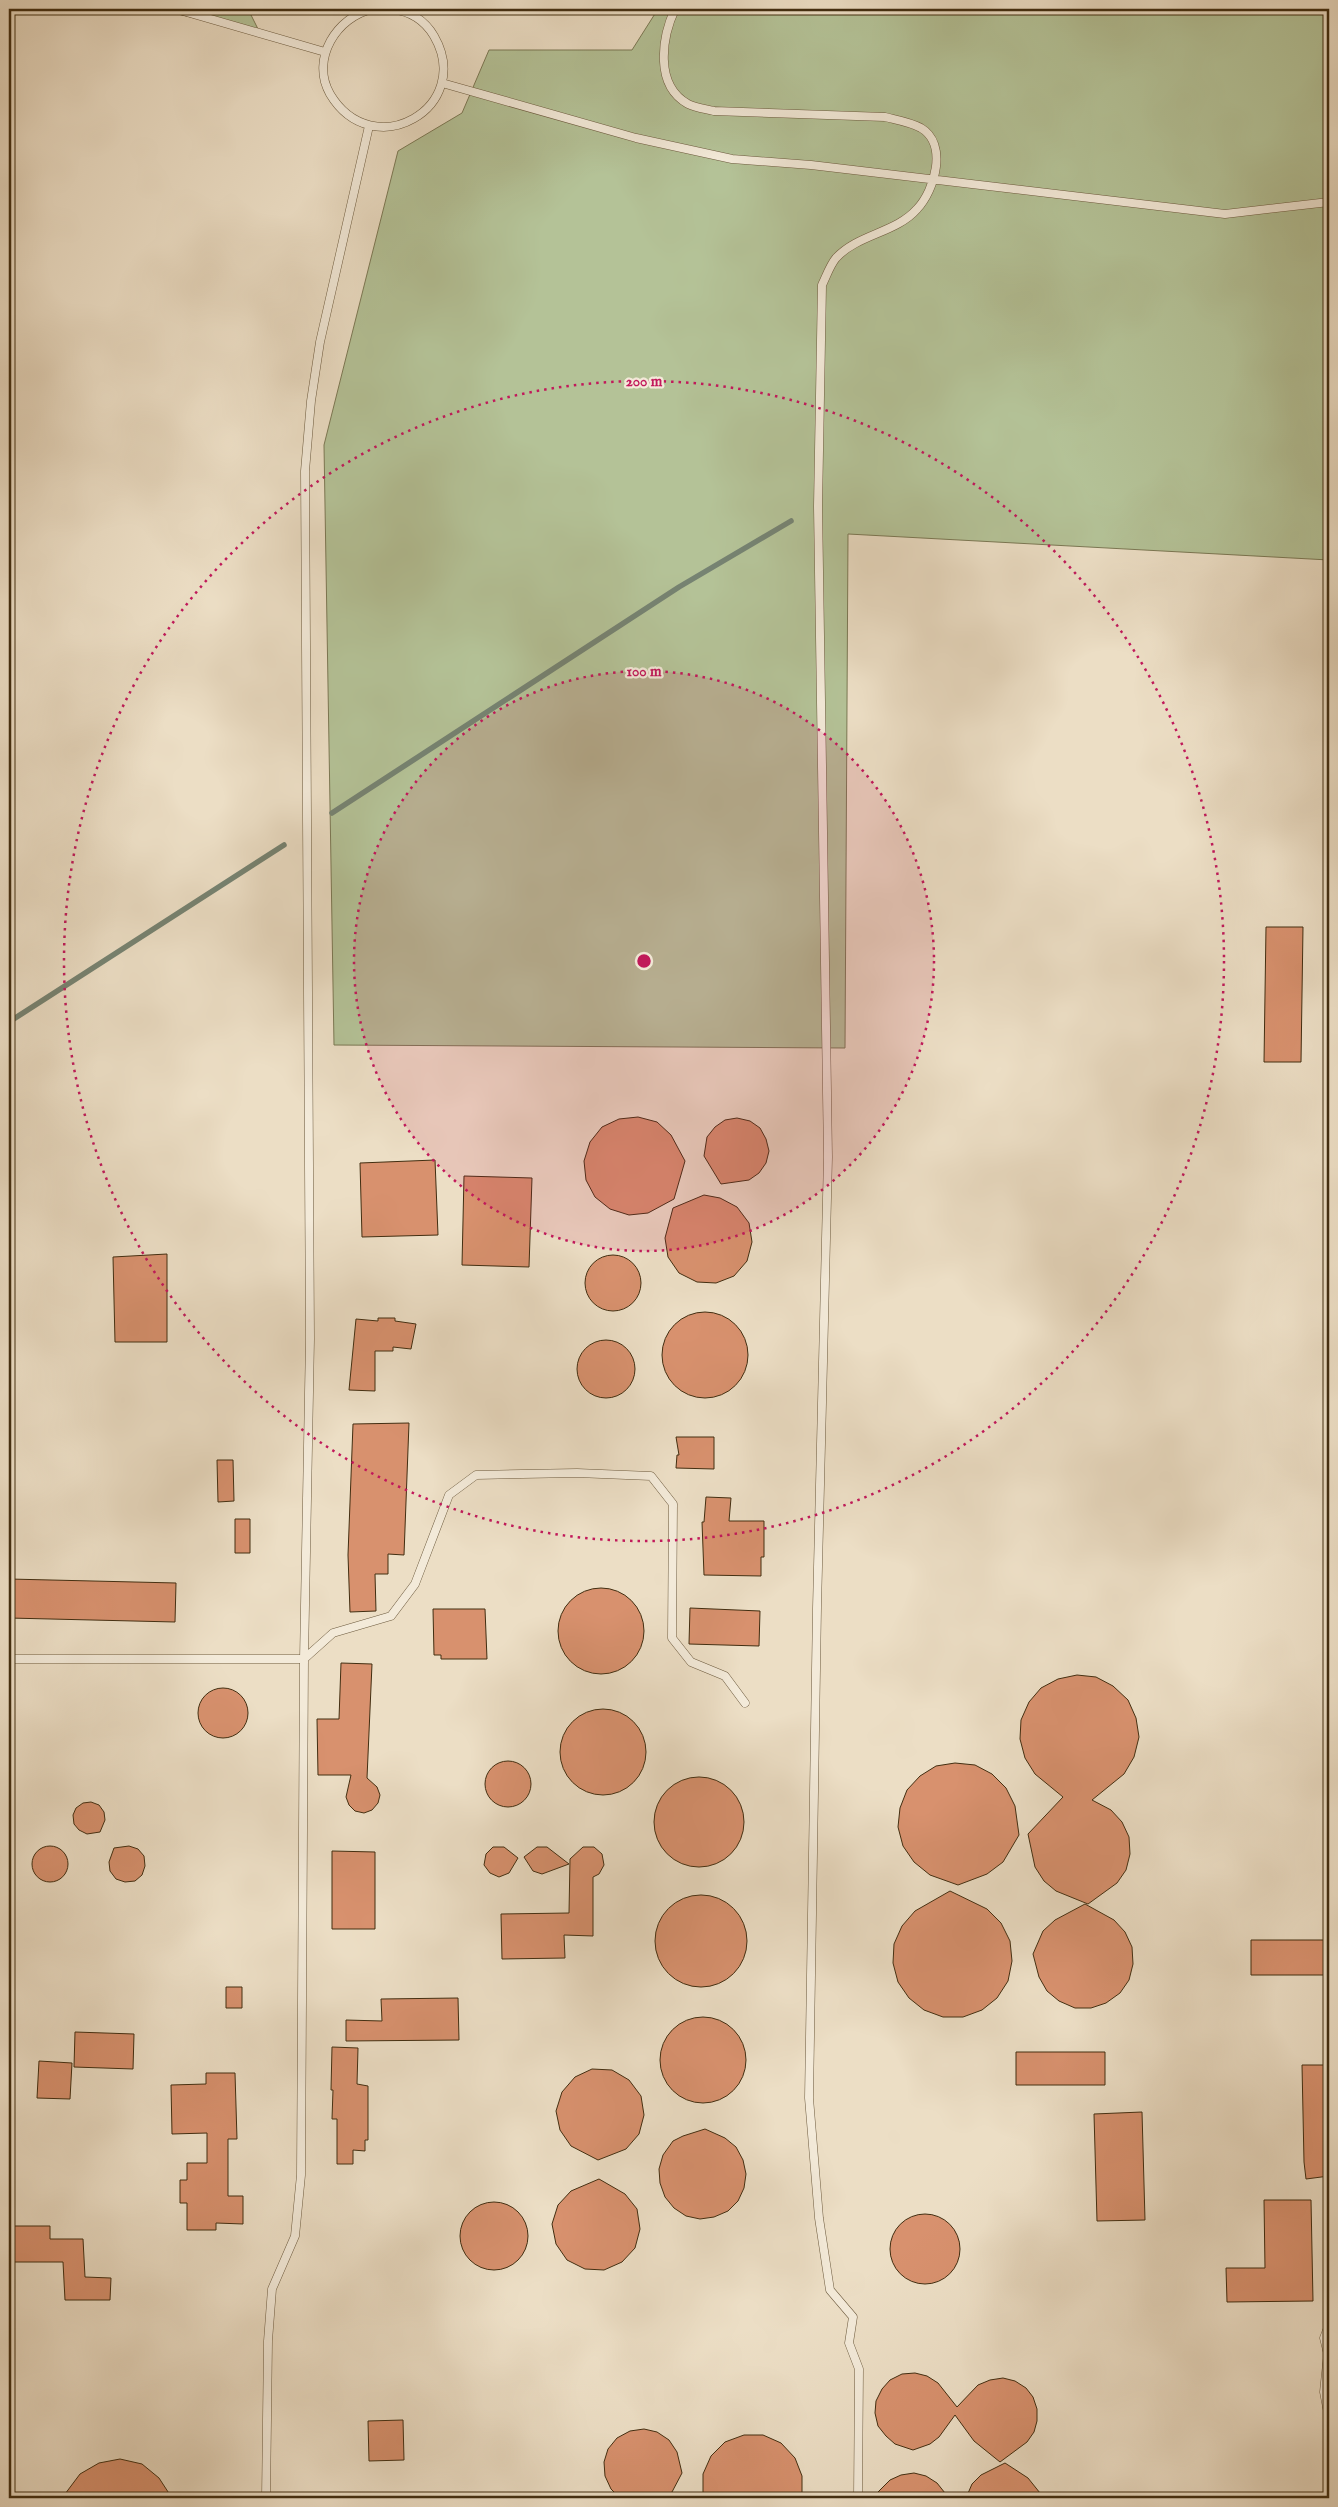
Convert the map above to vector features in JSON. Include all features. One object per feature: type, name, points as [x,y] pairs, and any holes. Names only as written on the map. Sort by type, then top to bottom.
[{"type":"lane","points":[[176,9],[326,52]]},
{"type":"lane","points":[[373,9],[362,11],[346,20],[333,35],[326,52],[324,71],[328,89],[337,105],[351,118],[368,126],[388,128],[406,124],[422,114],[434,100],[442,83],[444,64],[440,46],[430,29],[407,10],[391,9]]},
{"type":"lane","points":[[675,9],[663,40],[663,55],[670,83],[687,103],[714,111],[884,117],[908,122],[922,129],[933,141],[936,152],[934,181],[918,210],[897,223],[862,238],[836,258],[822,285],[818,506],[828,1156],[817,1608],[809,2098],[819,2218],[830,2290],[852,2317],[849,2343],[859,2369],[858,2498]]},
{"type":"lane","points":[[442,83],[636,138],[732,159],[812,165],[934,181],[1225,214],[1329,202]]},
{"type":"lane","points":[[266,2498],[268,2341],[272,2289],[295,2236],[301,2175],[304,1659],[310,1339],[305,471],[311,401],[320,342],[368,126]]},
{"type":"lane","points":[[9,1659],[304,1659],[333,1633],[391,1616],[415,1584],[449,1495],[476,1475],[577,1473],[651,1476],[673,1504],[672,1638],[691,1662],[725,1676],[745,1703]]},
{"type":"lane","points":[[1329,2325],[1324,2338],[1328,2354],[1324,2392],[1329,2418]]},
{"type":"green space","points":[[156,9],[248,9],[260,33]]},
{"type":"green space","points":[[658,9],[1329,9],[1329,560],[848,534],[845,1048],[334,1045],[324,445],[398,151],[462,113],[489,50],[632,50]]},
{"type":"building","points":[[1266,927],[1303,927],[1301,1062],[1264,1062]]},
{"type":"building","points":[[638,1117],[657,1122],[671,1135],[685,1161],[674,1199],[648,1213],[629,1215],[610,1209],[595,1197],[586,1180],[584,1161],[590,1142],[602,1127],[619,1119]]},
{"type":"building","points":[[737,1118],[750,1121],[760,1128],[766,1139],[769,1151],[766,1163],[759,1173],[749,1180],[721,1184],[704,1156],[707,1137],[715,1127],[725,1120]]},
{"type":"building","points":[[435,1160],[438,1235],[362,1237],[360,1163]]},
{"type":"building","points":[[464,1176],[532,1178],[529,1267],[462,1265]]},
{"type":"building","points":[[704,1195],[720,1198],[737,1207],[749,1223],[752,1242],[747,1261],[734,1276],[716,1283],[697,1282],[679,1273],[668,1257],[665,1238],[673,1208]]},
{"type":"building","points":[[167,1254],[167,1342],[115,1342],[113,1257]]},
{"type":"building","points":[[613,1255],[624,1257],[633,1263],[639,1272],[641,1283],[639,1294],[633,1303],[624,1309],[613,1311],[602,1309],[593,1303],[587,1294],[585,1283],[587,1272],[593,1263],[602,1257]]},
{"type":"building","points":[[705,1312],[722,1315],[736,1324],[745,1338],[748,1355],[745,1372],[736,1386],[722,1395],[705,1398],[688,1395],[674,1386],[665,1372],[662,1355],[665,1338],[674,1324],[688,1315]]},
{"type":"building","points":[[378,1318],[395,1318],[395,1321],[416,1324],[411,1349],[393,1347],[393,1351],[375,1351],[375,1391],[349,1390],[356,1319],[378,1321]]},
{"type":"building","points":[[600,1340],[612,1340],[627,1348],[635,1363],[635,1375],[627,1390],[612,1398],[600,1398],[585,1390],[577,1375],[577,1363],[585,1348]]},
{"type":"building","points":[[409,1423],[404,1555],[388,1554],[388,1574],[375,1574],[376,1611],[350,1612],[348,1555],[353,1424]]},
{"type":"building","points":[[676,1437],[714,1437],[714,1469],[676,1468],[677,1455],[679,1455]]},
{"type":"building","points":[[217,1460],[233,1460],[234,1501],[218,1502]]},
{"type":"building","points":[[706,1497],[731,1498],[729,1521],[764,1521],[764,1557],[761,1557],[761,1576],[704,1575],[702,1522],[704,1522]]},
{"type":"building","points":[[235,1519],[250,1519],[250,1553],[235,1553]]},
{"type":"building","points":[[9,1579],[176,1583],[175,1622],[9,1618]]},
{"type":"building","points":[[601,1588],[618,1591],[632,1600],[641,1614],[644,1631],[641,1648],[632,1662],[618,1671],[601,1674],[584,1671],[570,1662],[561,1648],[558,1631],[561,1614],[570,1600],[584,1591]]},
{"type":"building","points":[[690,1608],[760,1611],[759,1646],[689,1644]]},
{"type":"building","points":[[433,1609],[485,1609],[487,1659],[441,1659],[441,1655],[434,1655]]},
{"type":"building","points":[[341,1663],[372,1664],[367,1778],[377,1787],[380,1795],[378,1803],[372,1810],[364,1813],[355,1811],[349,1805],[346,1797],[351,1775],[318,1775],[317,1719],[339,1719]]},
{"type":"building","points":[[1077,1675],[1096,1677],[1113,1686],[1128,1700],[1136,1718],[1139,1737],[1134,1757],[1124,1774],[1092,1800],[1111,1810],[1122,1822],[1129,1837],[1130,1854],[1126,1870],[1117,1883],[1088,1904],[1056,1891],[1044,1881],[1035,1867],[1028,1834],[1063,1797],[1035,1774],[1025,1758],[1020,1739],[1021,1720],[1029,1702],[1041,1688],[1058,1679]]},
{"type":"building","points":[[228,1688],[241,1695],[247,1703],[247,1723],[241,1731],[233,1737],[218,1738],[205,1731],[199,1723],[198,1708],[205,1695],[213,1689]]},
{"type":"building","points":[[603,1709],[620,1712],[634,1721],[643,1735],[646,1752],[643,1769],[634,1783],[620,1792],[603,1795],[586,1792],[572,1783],[563,1769],[560,1752],[563,1735],[572,1721],[586,1712]]},
{"type":"building","points":[[508,1761],[521,1765],[527,1771],[531,1784],[527,1797],[521,1803],[508,1807],[495,1803],[489,1797],[485,1784],[489,1771],[495,1765]]},
{"type":"building","points":[[955,1763],[975,1765],[992,1774],[1006,1788],[1015,1806],[1019,1835],[1003,1862],[987,1874],[958,1885],[930,1875],[914,1862],[903,1846],[898,1827],[900,1808],[907,1790],[920,1776],[936,1766]]},
{"type":"building","points":[[699,1777],[716,1780],[731,1790],[741,1805],[744,1822],[741,1839],[731,1854],[716,1864],[699,1867],[682,1864],[667,1854],[657,1839],[654,1822],[657,1805],[667,1790],[682,1780]]},
{"type":"building","points":[[91,1802],[99,1805],[104,1812],[105,1820],[100,1832],[87,1834],[79,1830],[74,1824],[73,1815],[76,1808],[83,1803]]},
{"type":"building","points":[[50,1846],[57,1847],[63,1851],[67,1857],[67,1871],[63,1877],[57,1881],[50,1882],[43,1881],[37,1877],[33,1871],[32,1864],[33,1857],[37,1851],[43,1847]]},
{"type":"building","points":[[129,1846],[138,1849],[144,1856],[145,1866],[142,1875],[135,1881],[125,1882],[116,1879],[110,1871],[109,1862],[114,1848]]},
{"type":"building","points":[[493,1847],[504,1847],[518,1858],[509,1873],[499,1877],[490,1873],[484,1865],[486,1854]]},
{"type":"building","points":[[537,1847],[547,1847],[569,1864],[542,1874],[533,1871],[524,1857]]},
{"type":"building","points":[[583,1847],[594,1847],[602,1854],[604,1865],[599,1874],[593,1877],[593,1936],[564,1935],[565,1958],[502,1959],[501,1914],[569,1913],[570,1859]]},
{"type":"building","points":[[332,1851],[375,1852],[375,1929],[332,1929]]},
{"type":"building","points":[[950,1891],[987,1909],[1001,1923],[1010,1941],[1012,1961],[1008,1981],[997,1998],[982,2010],[963,2017],[943,2017],[924,2010],[909,1998],[898,1982],[893,1963],[894,1944],[902,1926],[915,1911]]},
{"type":"building","points":[[701,1895],[719,1899],[733,1909],[743,1923],[747,1941],[743,1959],[733,1973],[719,1983],[701,1987],[683,1983],[669,1973],[659,1959],[655,1941],[659,1923],[669,1909],[683,1899]]},
{"type":"building","points":[[1085,1904],[1114,1920],[1125,1932],[1132,1947],[1133,1964],[1129,1980],[1120,1993],[1106,2003],[1091,2008],[1075,2008],[1059,2001],[1047,1991],[1039,1977],[1033,1954],[1043,1931],[1055,1920]]},
{"type":"building","points":[[1251,1940],[1324,1940],[1324,1975],[1251,1975]]},
{"type":"building","points":[[226,1987],[242,1987],[242,2008],[226,2008]]},
{"type":"building","points":[[458,1998],[459,2040],[346,2041],[346,2020],[382,2021],[381,1999]]},
{"type":"building","points":[[703,2017],[720,2020],[734,2029],[743,2043],[746,2060],[743,2077],[734,2091],[720,2100],[703,2103],[686,2100],[672,2091],[663,2077],[660,2060],[663,2043],[672,2029],[686,2020]]},
{"type":"building","points":[[75,2032],[134,2034],[133,2069],[74,2067]]},
{"type":"building","points":[[332,2047],[358,2048],[357,2084],[368,2086],[368,2140],[365,2140],[365,2151],[353,2150],[353,2164],[337,2164],[337,2119],[332,2119]]},
{"type":"building","points":[[1016,2052],[1105,2052],[1105,2085],[1016,2085]]},
{"type":"building","points":[[39,2061],[72,2063],[70,2099],[37,2098]]},
{"type":"building","points":[[1302,2065],[1329,2065],[1329,2176],[1306,2179]]},
{"type":"building","points":[[592,2069],[612,2070],[629,2080],[641,2096],[644,2115],[639,2134],[626,2149],[598,2160],[571,2146],[560,2130],[556,2111],[562,2092],[575,2077]]},
{"type":"building","points":[[206,2073],[235,2073],[237,2139],[228,2139],[228,2196],[243,2196],[243,2224],[216,2223],[216,2230],[187,2230],[187,2203],[180,2203],[180,2180],[187,2180],[187,2163],[207,2163],[207,2133],[172,2134],[171,2085],[206,2084]]},
{"type":"building","points":[[1142,2112],[1145,2220],[1097,2221],[1094,2114]]},
{"type":"building","points":[[705,2129],[725,2138],[736,2147],[743,2160],[746,2174],[744,2188],[738,2201],[728,2211],[714,2217],[700,2219],[686,2216],[674,2208],[665,2197],[660,2183],[659,2169],[663,2155],[673,2141]]},
{"type":"building","points":[[599,2179],[625,2194],[637,2209],[640,2229],[635,2248],[622,2262],[604,2270],[585,2269],[567,2260],[556,2244],[552,2224],[558,2205],[571,2191]]},
{"type":"building","points":[[1264,2200],[1311,2200],[1313,2301],[1227,2302],[1226,2268],[1265,2268]]},
{"type":"building","points":[[487,2202],[501,2202],[513,2207],[523,2217],[528,2229],[528,2243],[523,2255],[513,2265],[501,2270],[487,2270],[475,2265],[465,2255],[460,2243],[460,2229],[465,2217],[475,2207]]},
{"type":"building","points":[[925,2214],[938,2217],[950,2224],[957,2236],[960,2249],[957,2262],[950,2274],[938,2281],[925,2284],[912,2281],[900,2274],[893,2262],[890,2249],[893,2236],[900,2224],[912,2217]]},
{"type":"building","points":[[9,2226],[50,2226],[50,2239],[83,2239],[85,2277],[111,2278],[110,2300],[65,2300],[63,2262],[9,2262]]},
{"type":"building","points":[[915,2373],[927,2376],[938,2383],[957,2407],[978,2385],[990,2380],[1003,2378],[1015,2381],[1026,2388],[1033,2397],[1037,2409],[1037,2421],[1034,2432],[1027,2442],[1000,2462],[974,2441],[955,2415],[939,2437],[930,2444],[913,2450],[895,2444],[878,2426],[875,2413],[876,2401],[882,2389],[890,2380],[902,2374]]},
{"type":"building","points":[[403,2420],[404,2460],[369,2461],[368,2421]]},
{"type":"building","points":[[644,2429],[657,2432],[669,2440],[677,2452],[682,2473],[672,2492],[664,2498],[620,2498],[611,2489],[605,2476],[604,2462],[608,2449],[617,2438],[630,2431]]},
{"type":"building","points":[[744,2435],[763,2435],[781,2443],[795,2458],[802,2476],[802,2498],[703,2498],[703,2474],[711,2456],[725,2442]]},
{"type":"building","points":[[120,2459],[142,2464],[159,2478],[172,2498],[62,2498],[80,2474],[99,2463]]},
{"type":"building","points":[[1005,2463],[1028,2478],[1044,2498],[966,2498],[972,2484],[981,2475]]},
{"type":"building","points":[[914,2473],[926,2476],[937,2483],[949,2498],[872,2498],[890,2480],[901,2475]]},
{"type":"waterway","points":[[332,813],[679,587],[791,521]]},
{"type":"waterway","points":[[9,1022],[284,845]]}]
